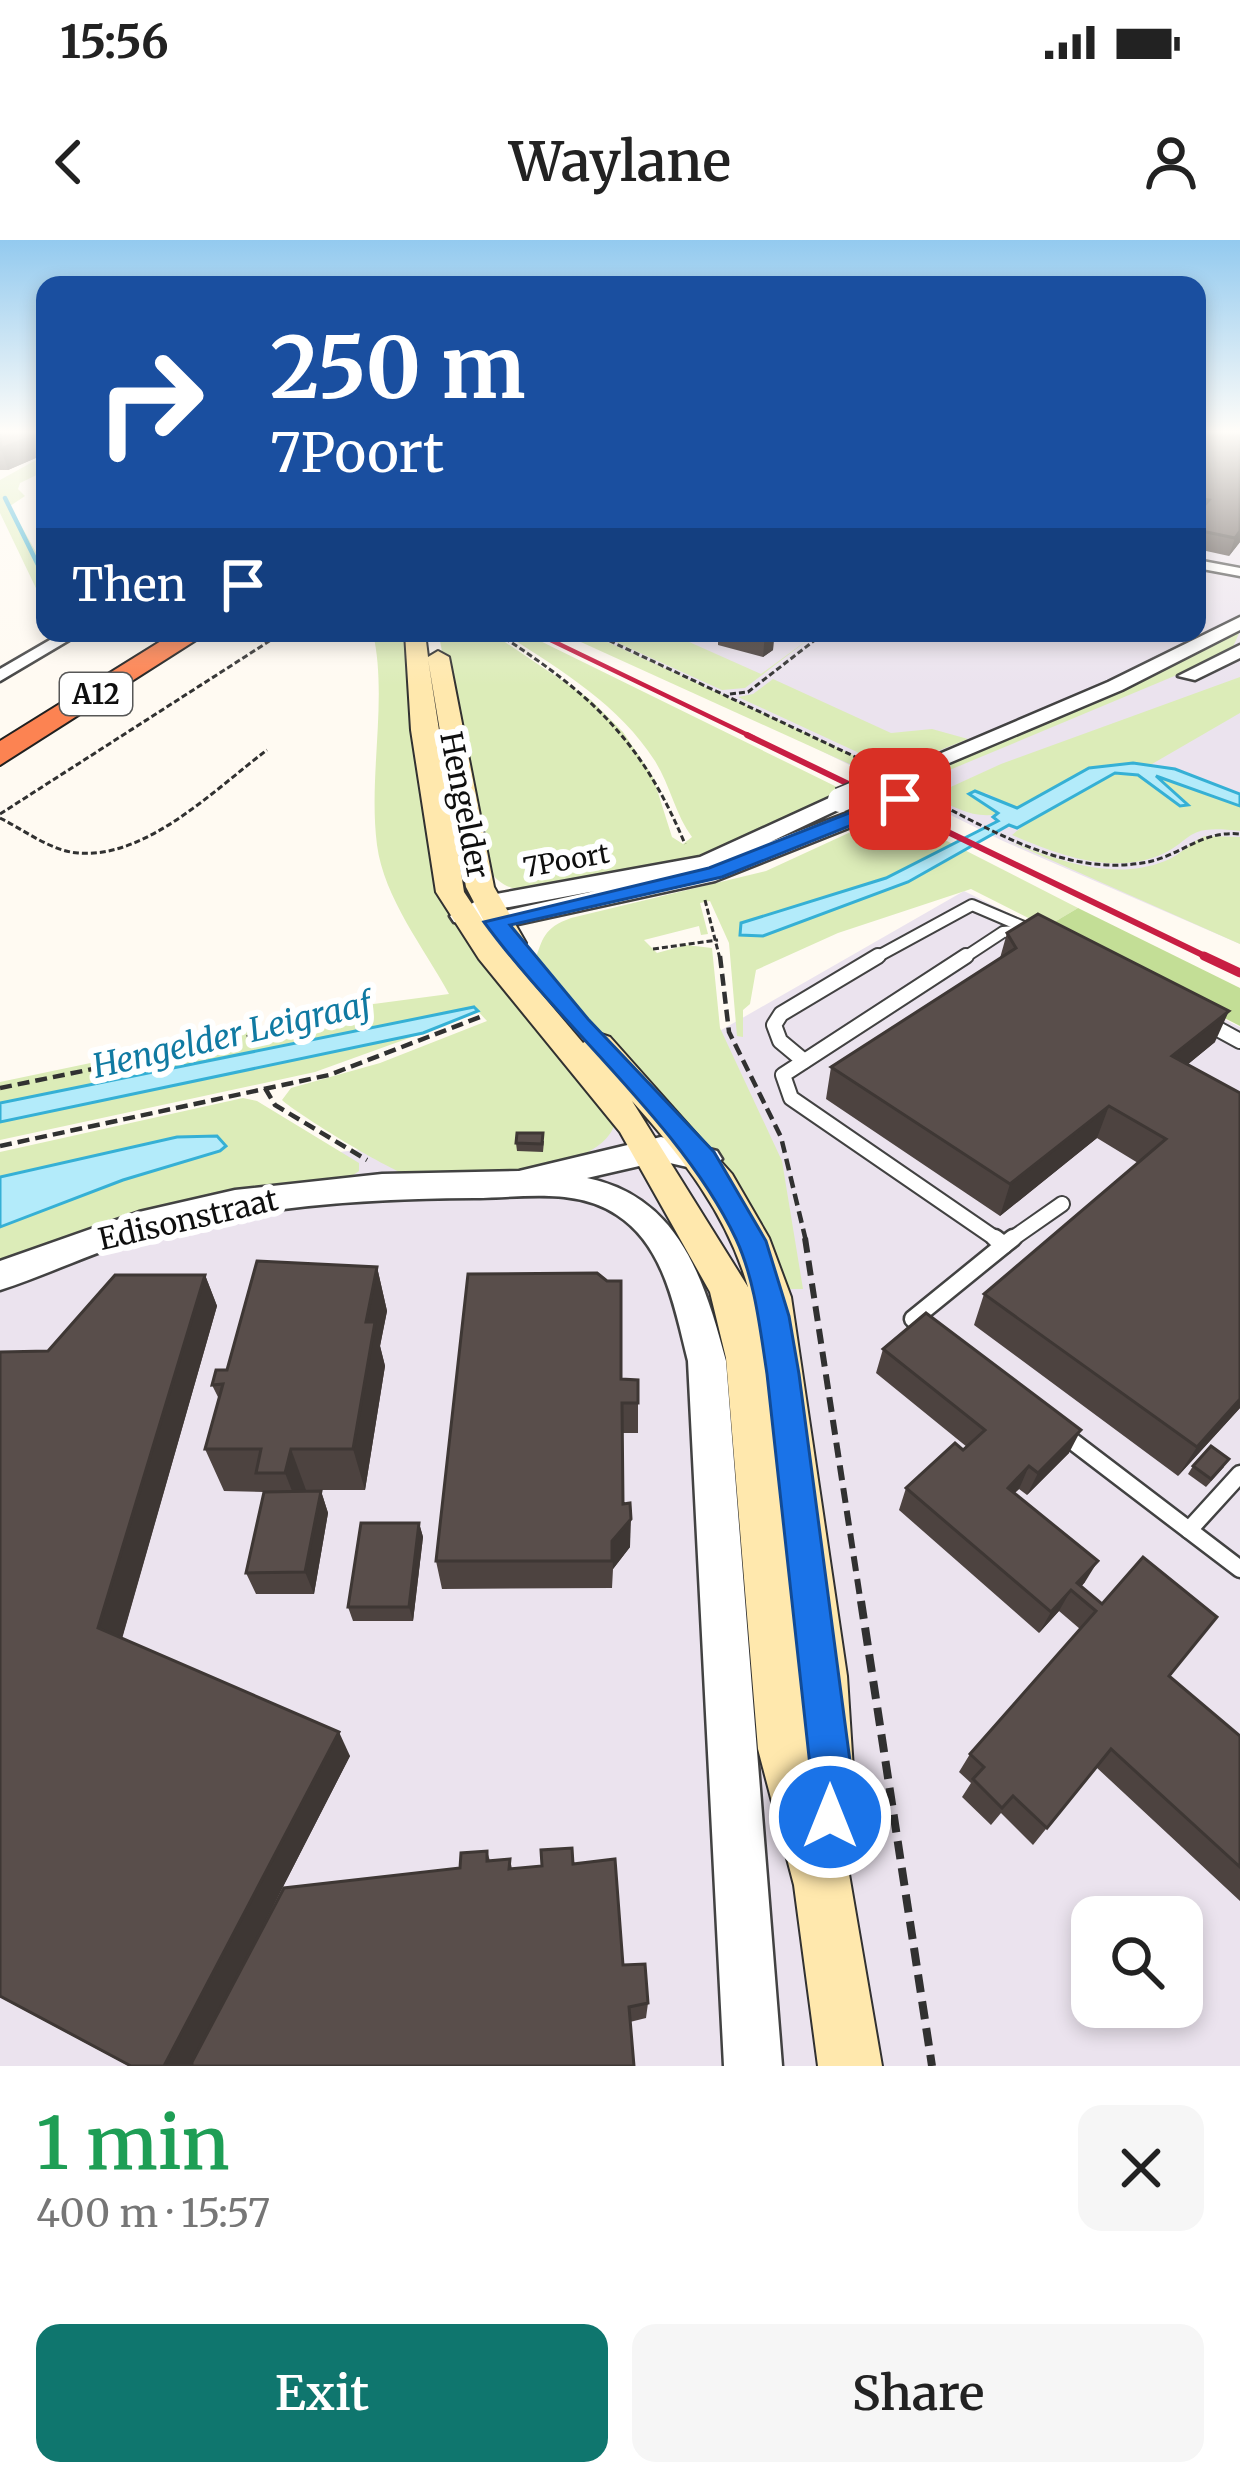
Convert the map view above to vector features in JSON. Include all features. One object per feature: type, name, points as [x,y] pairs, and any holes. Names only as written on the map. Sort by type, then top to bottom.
[{"type":"highway","name":"A12","points":[[0,731],[145,642]]},
{"type":"highway","name":"A12","points":[[0,754],[179,642]]},
{"type":"main road","name":"Hengelder","points":[[416,642],[441,856],[599,1079],[634,1149],[716,1260],[747,1358],[785,1749],[824,1885],[850,2066]]},
{"type":"main road","name":"Hengelder","points":[[435,642],[481,914],[704,1159],[752,1241],[774,1316],[832,1784],[824,1885]]},
{"type":"street","points":[[1206,566],[1240,572]]},
{"type":"street","name":"7Poort","points":[[1206,639],[1240,622]]},
{"type":"street","points":[[0,676],[58,642]]},
{"type":"street","name":"7Poort","points":[[917,779],[1201,642]]},
{"type":"street","name":"7Poort","points":[[481,914],[715,873],[917,779],[1240,650]]},
{"type":"street","points":[[634,1149],[704,1159]]},
{"type":"street","name":"Edisonstraat","points":[[0,1276],[188,1214],[257,1198],[382,1186],[536,1181],[634,1149]]},
{"type":"street","name":"Hengelder","points":[[631,1209],[617,1170],[634,1149]]},
{"type":"street","points":[[536,1181],[609,1196],[650,1221],[679,1273],[707,1361],[753,2066]]},
{"type":"lane","points":[[804,1061],[780,1041],[774,1025],[782,1013],[958,908],[971,905],[1052,941]]},
{"type":"lane","points":[[1004,1245],[791,1098],[783,1075],[1003,932],[1031,930]]},
{"type":"lane","points":[[1198,1019],[1240,1041]]},
{"type":"lane","points":[[950,1347],[913,1319],[1062,1204]]},
{"type":"lane","points":[[1042,1418],[1240,1569]]},
{"type":"lane","points":[[1190,1530],[1240,1474]]},
{"type":"path","points":[[0,816],[268,642]]},
{"type":"path","points":[[510,642],[581,688],[619,722],[657,775],[685,844]]},
{"type":"path","points":[[612,642],[867,764]]},
{"type":"path","points":[[725,694],[748,692],[812,642]]},
{"type":"path","points":[[0,816],[72,852],[100,852],[145,836],[267,750]]},
{"type":"path","points":[[917,779],[998,831],[1052,854],[1107,866],[1157,860],[1199,834],[1240,834]]},
{"type":"path","points":[[653,949],[718,940]]},
{"type":"path","points":[[0,1088],[360,1014]]},
{"type":"path","points":[[0,1147],[266,1088],[385,1056],[480,1017]]},
{"type":"path","points":[[266,1088],[275,1105],[374,1164],[382,1173],[382,1186]]},
{"type":"shaded area","points":[[1206,515],[1240,515],[1240,944],[1003,841],[601,642],[1206,642]]},
{"type":"shaded area","points":[[964,891],[1240,1027],[1240,2066],[0,2066],[0,1249],[209,1170],[509,1129],[655,1068]]},
{"type":"green space","points":[[1,515],[15,515],[36,552],[36,588]]},
{"type":"green space","points":[[1240,631],[1233,647],[1184,672],[928,779],[921,775]]},
{"type":"green space","points":[[374,642],[412,642],[433,856],[615,1123],[604,1140],[584,1154],[525,1172],[460,1178],[411,1176],[345,1142],[282,1100],[291,1088],[380,1063],[487,1021],[474,1007],[0,1103],[0,1082],[366,1005],[449,994],[396,903],[381,865],[375,819]]},
{"type":"green space","points":[[440,642],[505,642],[591,700],[623,732],[653,777],[672,837],[683,844],[692,837],[655,761],[624,722],[587,689],[517,642],[542,642],[843,790],[682,865],[524,891],[507,886],[490,871],[479,848]]},
{"type":"green space","points":[[581,642],[608,642],[853,755],[876,776]]},
{"type":"green space","points":[[616,642],[689,642],[761,674],[805,642],[745,688],[722,690]]},
{"type":"green space","points":[[1240,677],[1240,713],[1152,764],[1089,768],[1017,808],[986,793],[973,796],[999,814],[973,814],[931,796],[1001,764]]},
{"type":"green space","points":[[773,679],[891,733],[932,729],[968,739],[883,773],[857,752],[738,697],[753,694]]},
{"type":"green space","points":[[1115,773],[1170,778],[1240,806],[1240,831],[1197,832],[1152,858],[1116,863],[1063,854],[1012,835],[1039,813]]},
{"type":"green space","points":[[892,813],[1078,908],[1046,927],[971,889],[838,933],[756,970],[750,1004],[743,1010],[743,1037],[737,1036],[729,943],[710,901],[700,903],[708,934],[701,935],[699,926],[644,940],[657,953],[686,945],[712,948],[720,1028],[782,1161],[803,1289],[781,1289],[636,1074],[535,960],[549,930],[571,918],[766,871]]},
{"type":"green space","points":[[1205,836],[1240,837],[1240,944],[1008,841],[1085,866],[1125,869],[1165,861]]},
{"type":"green space","points":[[1078,908],[1240,988],[1240,1026],[1046,927]]},
{"type":"green space","points":[[423,1033],[315,1072],[0,1140],[0,1122]]},
{"type":"green space","points":[[243,1098],[257,1101],[359,1163],[359,1171],[349,1178],[261,1188],[0,1263],[0,1227],[123,1180],[220,1151],[177,1137],[0,1177],[0,1152]]},
{"type":"water","points":[[1133,763],[1175,769],[1240,794],[1240,806],[1156,776],[1188,805],[1180,806],[1138,775],[1115,773],[908,882],[763,936],[740,935],[741,923],[886,878],[998,821],[993,817],[998,813],[969,794],[975,791],[1017,808],[1089,768]]},
{"type":"water","points":[[474,1007],[478,1011],[423,1033],[0,1122],[0,1103]]},
{"type":"water","points":[[217,1136],[226,1146],[220,1151],[123,1180],[0,1227],[0,1177],[177,1137]]},
{"type":"building","points":[[1206,515],[1240,515],[1235,538],[1206,532]]},
{"type":"building","points":[[1038,914],[1229,1011],[1172,1056],[1240,1093],[1240,1399],[1197,1447],[984,1294],[1166,1139],[1109,1106],[1010,1184],[831,1067],[1016,948],[1007,933]]},
{"type":"building","points":[[517,1133],[543,1133],[542,1144],[516,1143]]},
{"type":"building","points":[[257,1261],[377,1267],[366,1322],[375,1322],[353,1449],[291,1449],[285,1473],[256,1473],[261,1449],[205,1449],[223,1384],[212,1385],[216,1370],[227,1370]]},
{"type":"building","points":[[597,1273],[607,1281],[621,1281],[621,1379],[638,1380],[638,1403],[622,1403],[623,1504],[630,1503],[631,1519],[612,1541],[612,1561],[436,1561],[468,1274]]},
{"type":"building","points":[[115,1275],[205,1275],[98,1628],[339,1732],[164,2066],[131,2066],[0,1996],[0,1352],[48,1351]]},
{"type":"building","points":[[926,1313],[1081,1430],[1038,1473],[1029,1466],[1008,1488],[1098,1561],[1077,1583],[1102,1604],[1143,1557],[1217,1617],[1169,1676],[1240,1736],[1240,1867],[1111,1749],[1047,1828],[1013,1796],[1002,1808],[973,1779],[984,1767],[970,1754],[1096,1611],[1071,1590],[1051,1612],[906,1488],[955,1443],[963,1450],[985,1430],[883,1349]]},
{"type":"building","points":[[1211,1446],[1229,1459],[1211,1479],[1193,1466]]},
{"type":"building","points":[[321,1491],[305,1572],[246,1573],[264,1492]]},
{"type":"building","points":[[361,1523],[419,1523],[409,1607],[348,1607]]},
{"type":"building","points":[[572,1848],[573,1864],[615,1859],[623,1965],[645,1964],[648,2003],[629,2007],[634,2066],[192,2066],[284,1888],[460,1868],[461,1853],[487,1851],[487,1861],[510,1859],[509,1869],[542,1866],[541,1850]]},
{"type":"waterway","points":[[14,515],[36,561]]},
{"type":"railway","points":[[555,642],[754,738]]},
{"type":"railway","points":[[747,735],[1211,959]]},
{"type":"railway","points":[[1204,956],[1240,973]]},
{"type":"route","points":[[830,1817],[832,1784],[783,1374],[774,1316],[752,1241],[704,1159],[579,1025],[495,922],[715,873],[900,799]]},
{"type":"water label","name":"Hengelder Leigraaf","points":[[232,1035]]}]
